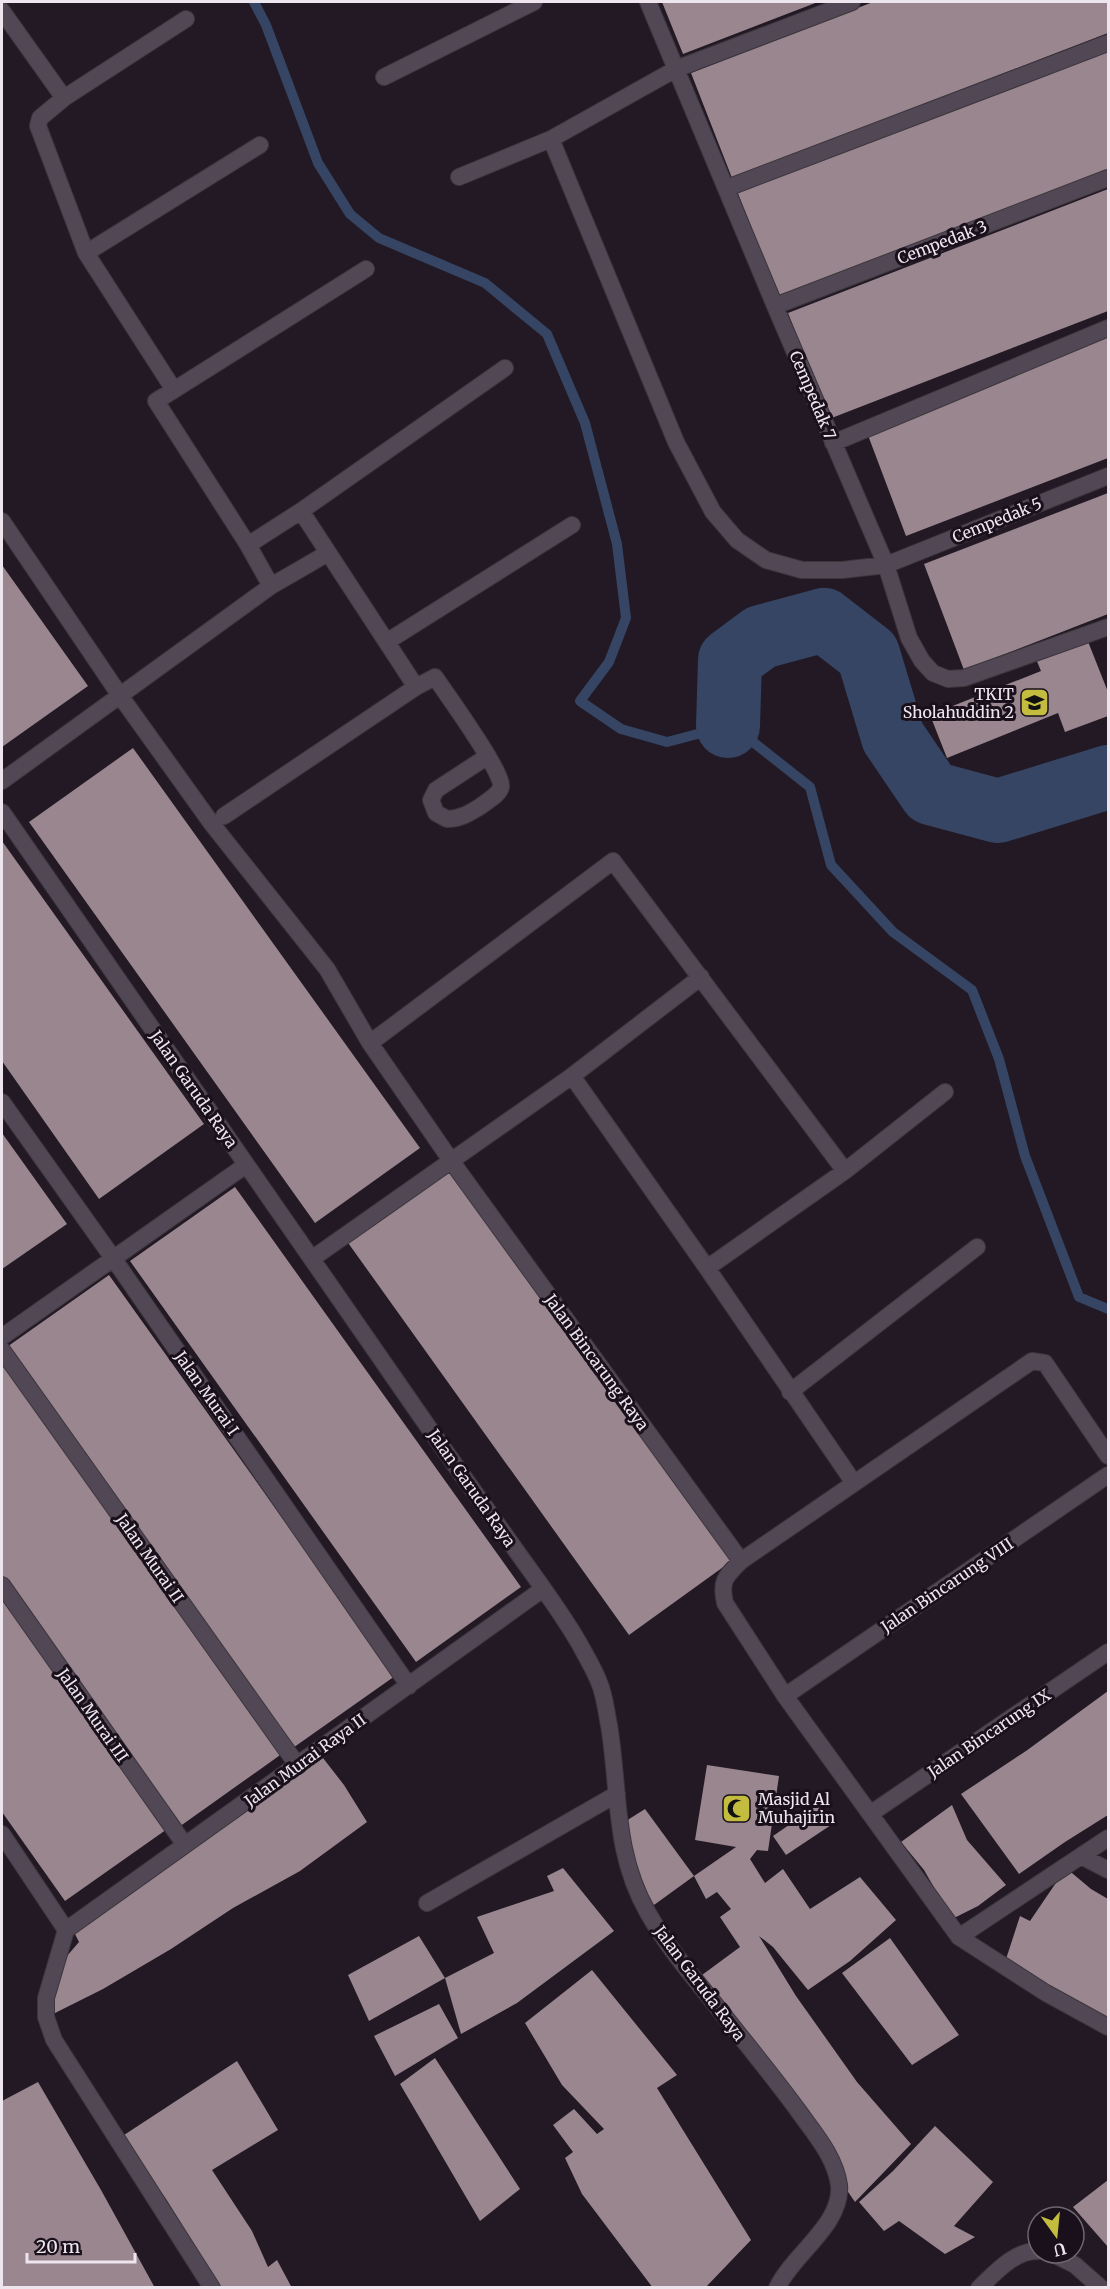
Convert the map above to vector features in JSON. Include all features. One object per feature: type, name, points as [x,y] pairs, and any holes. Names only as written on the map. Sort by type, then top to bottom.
[{"type":"street","points":[[384,77],[534,2]]},
{"type":"street","name":"Cempedak 7","points":[[648,2],[886,565],[909,638],[922,661],[933,673],[948,679],[964,678],[1108,627]]},
{"type":"street","points":[[459,177],[551,138],[676,69],[852,2]]},
{"type":"street","points":[[2,11],[64,98]]},
{"type":"street","points":[[174,390],[86,253],[38,126],[40,118],[64,98],[186,19]]},
{"type":"street","points":[[727,188],[1108,43]]},
{"type":"street","name":"Cempedak 5","points":[[551,138],[676,442],[713,512],[737,540],[766,560],[802,570],[842,570],[886,565],[1108,476]]},
{"type":"street","points":[[86,253],[260,146]]},
{"type":"street","name":"Cempedak 3","points":[[775,306],[1108,178]]},
{"type":"street","points":[[271,586],[248,545],[156,401],[366,269]]},
{"type":"street","points":[[833,443],[1108,328]]},
{"type":"street","points":[[248,545],[302,511],[505,368]]},
{"type":"street","points":[[302,511],[327,553],[416,687]]},
{"type":"street","name":"Jalan Bincarung Raya","points":[[2,521],[121,697],[212,824],[327,969],[370,1043],[452,1162],[741,1562]]},
{"type":"street","points":[[387,641],[572,525]]},
{"type":"street","points":[[2,781],[121,697],[271,586],[327,553]]},
{"type":"street","points":[[224,816],[416,687],[435,677],[488,756]]},
{"type":"street","name":"Jalan Garuda Raya","points":[[2,812],[578,1641],[600,1684],[611,1738],[624,1855],[634,1886],[668,1945],[781,2087],[823,2146],[836,2173],[839,2189],[838,2204],[826,2223],[785,2272],[777,2288]]},
{"type":"street","points":[[370,1043],[613,861],[845,1171]]},
{"type":"street","points":[[313,1258],[572,1077],[700,977]]},
{"type":"street","points":[[572,1077],[707,1268],[789,1392],[854,1483]]},
{"type":"street","points":[[707,1268],[845,1171],[945,1092]]},
{"type":"street","name":"Jalan Murai I","points":[[2,1102],[114,1258],[409,1686]]},
{"type":"street","points":[[2,1337],[246,1164]]},
{"type":"street","points":[[789,1392],[977,1247]]},
{"type":"street","name":"Jalan Murai II","points":[[2,1350],[298,1766]]},
{"type":"street","points":[[1108,1456],[1045,1363],[1032,1361],[741,1562],[729,1573],[722,1588],[725,1604],[785,1696],[959,1938],[1046,1993],[1108,2027]]},
{"type":"street","name":"Jalan Bincarung VIII","points":[[785,1696],[1108,1475]]},
{"type":"street","name":"Jalan Murai III","points":[[2,1585],[186,1845]]},
{"type":"street","name":"Jalan Murai Raya II","points":[[66,1930],[298,1766],[543,1588]]},
{"type":"street","name":"Jalan Bincarung IX","points":[[870,1814],[1108,1652]]},
{"type":"street","points":[[427,1903],[617,1794]]},
{"type":"street","points":[[2,1834],[66,1930],[46,1998],[46,2017],[54,2040],[212,2288]]},
{"type":"street","points":[[959,1938],[1108,1838]]},
{"type":"street","points":[[1081,1856],[1108,1870]]},
{"type":"street","points":[[980,2288],[1006,2264],[1026,2253]]},
{"type":"street","points":[[1075,2265],[1101,2288]]},
{"type":"building","points":[[662,2],[818,2],[683,54]]},
{"type":"building","points":[[873,2],[1108,2],[1108,33],[732,178],[691,73]]},
{"type":"building","points":[[1108,48],[1108,169],[779,297],[737,191]]},
{"type":"building","points":[[1108,189],[1108,311],[829,419],[788,313]]},
{"type":"building","points":[[1108,337],[1108,458],[906,536],[866,430]]},
{"type":"building","points":[[1108,493],[1108,614],[964,670],[924,564]]},
{"type":"building","points":[[2,565],[88,686],[2,747]]},
{"type":"building","name":"TKIT Sholahuddin 2","points":[[1087,639],[1108,692],[1108,716],[1065,732],[1058,713],[947,758],[930,715],[1041,671],[1036,659]]},
{"type":"building","points":[[133,748],[420,1148],[315,1223],[29,822]]},
{"type":"building","points":[[2,841],[204,1124],[99,1199],[2,1061]]},
{"type":"building","points":[[2,1133],[67,1224],[2,1269]]},
{"type":"building","points":[[451,1166],[733,1560],[629,1635],[346,1240]]},
{"type":"building","points":[[235,1187],[521,1587],[416,1662],[130,1261]]},
{"type":"building","points":[[109,1275],[395,1676],[290,1750],[4,1349]]},
{"type":"building","points":[[2,1358],[283,1753],[179,1827],[2,1578]]},
{"type":"building","points":[[2,1592],[170,1827],[65,1901],[2,1812]]},
{"type":"building","points":[[1108,1691],[1108,1815],[1019,1874],[961,1794],[1026,1751]]},
{"type":"building","points":[[323,1758],[344,1785],[367,1822],[300,1871],[233,1908],[171,1949],[103,1989],[51,2015],[60,1964],[79,1942],[73,1930],[132,1893],[187,1850]]},
{"type":"building","points":[[707,1765],[779,1776],[768,1851],[757,1850],[750,1859],[765,1883],[783,1869],[810,1909],[860,1877],[896,1920],[850,1961],[808,1990],[773,1947],[759,1936],[796,1996],[857,2082],[911,2144],[855,2202],[844,2186],[839,2163],[829,2140],[702,1975],[740,1947],[720,1917],[731,1909],[717,1892],[706,1899],[694,1876],[736,1847],[695,1840]]},
{"type":"building","points":[[818,1805],[831,1825],[786,1855],[773,1836]]},
{"type":"building","points":[[952,1805],[967,1840],[1006,1885],[978,1906],[952,1919],[924,1870],[901,1842]]},
{"type":"building","points":[[645,1809],[694,1876],[654,1905],[641,1889],[626,1821]]},
{"type":"building","points":[[563,1868],[614,1931],[517,2003],[461,2034],[445,1978],[494,1953],[477,1917],[554,1891],[547,1876]]},
{"type":"building","points":[[1066,1868],[1091,1889],[1108,1899],[1108,2021],[1005,1962],[1020,1916],[1030,1921]]},
{"type":"building","points":[[419,1936],[445,1978],[369,2021],[348,1975]]},
{"type":"building","points":[[890,1938],[959,2035],[912,2065],[842,1973]]},
{"type":"building","points":[[592,1970],[677,2075],[657,2088],[751,2240],[705,2288],[653,2288],[582,2194],[565,2158],[573,2152],[553,2125],[574,2109],[597,2134],[604,2129],[562,2085],[525,2023]]},
{"type":"building","points":[[439,2004],[458,2038],[395,2076],[374,2036]]},
{"type":"building","points":[[435,2058],[520,2189],[480,2221],[400,2084]]},
{"type":"building","points":[[237,2061],[278,2130],[212,2170],[252,2231],[268,2267],[277,2260],[292,2288],[221,2288],[166,2199],[121,2137]]},
{"type":"building","points":[[38,2082],[155,2288],[2,2288],[2,2101]]},
{"type":"building","points":[[935,2126],[993,2182],[954,2226],[975,2237],[945,2254],[899,2221],[884,2231],[859,2202],[893,2171]]},
{"type":"building","points":[[1108,2180],[1108,2247],[1086,2222],[1086,2205],[1076,2205]]},
{"type":"waterway","points":[[254,2],[266,25],[318,163],[350,214],[379,238],[485,283],[547,334],[585,423],[617,544],[626,618],[609,662],[580,701],[621,729],[667,742],[728,726],[753,742],[810,787],[831,865],[893,932],[972,990],[999,1059],[1025,1156],[1079,1297],[1108,1309]]},
{"type":"waterway","points":[[728,726],[730,660],[761,637],[824,620],[868,654],[893,737],[931,793],[998,811],[1108,777]]},
{"type":"place","name":"TKIT Sholahuddin 2","points":[[1035,703]]},
{"type":"place","name":"Masjid Al Muhajirin","points":[[737,1808]]}]
